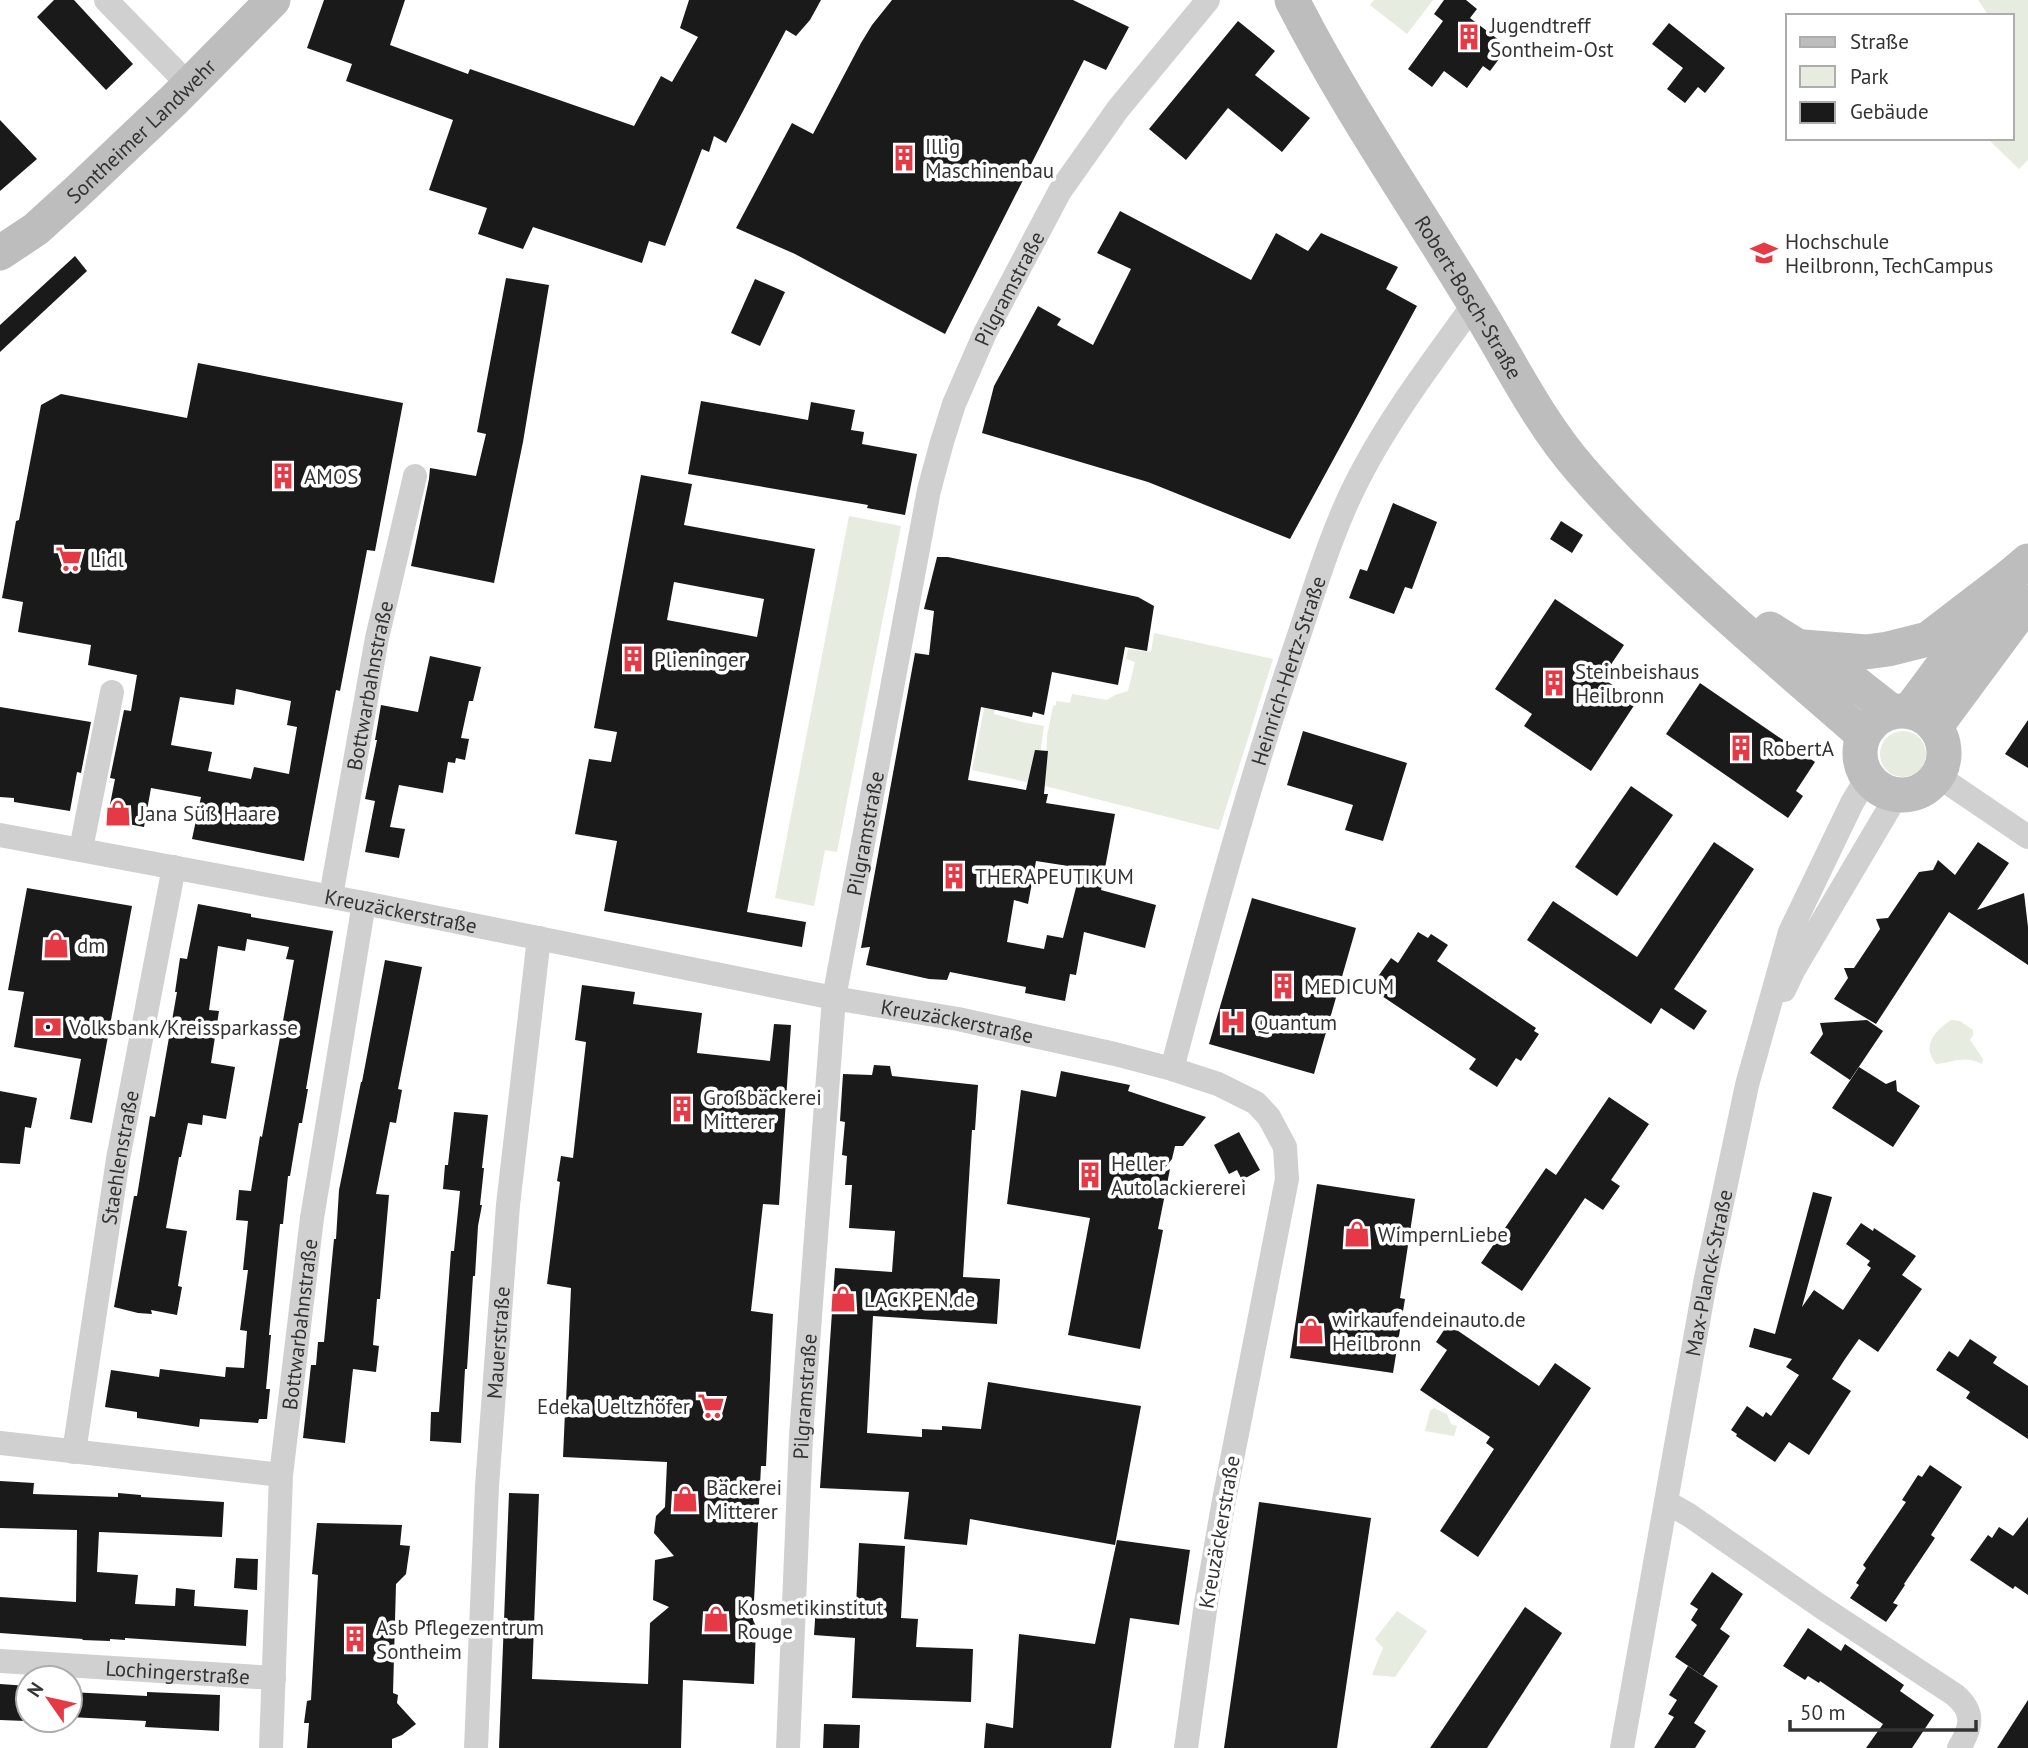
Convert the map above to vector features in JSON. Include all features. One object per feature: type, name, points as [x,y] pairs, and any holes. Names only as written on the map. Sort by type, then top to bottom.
[{"type":"street","points":[[106,0],[189,85]]},
{"type":"street","name":"Sontheimer Landwehr","points":[[0,253],[36,229],[189,85],[273,0]]},
{"type":"street","name":"Pilgramstraße","points":[[788,1748],[801,1436],[834,998],[929,490],[954,404],[985,333],[1060,191],[1118,109],[1208,0]]},
{"type":"street","name":"Robert-Bosch-Straße","points":[[1292,0],[1419,218],[1475,304],[1558,443],[1615,507],[1678,570],[1863,735]]},
{"type":"street","name":"Heinrich-Hertz-Straße","points":[[1172,1069],[1214,909],[1260,752],[1322,568],[1350,495],[1394,420],[1475,304]]},
{"type":"street","name":"Bottwarbahnstraße","points":[[331,896],[377,638],[415,476]]},
{"type":"street","name":"Robert-Bosch-Straße","points":[[1678,570],[1797,647],[1912,716]]},
{"type":"street","points":[[1797,647],[1866,652],[1927,639],[2022,580]]},
{"type":"street","points":[[1912,716],[2022,580]]},
{"type":"street","points":[[80,849],[111,692]]},
{"type":"street","points":[[1880,716],[1912,716],[1942,738],[1945,750],[1938,776],[1930,785],[1909,795],[1882,786],[1862,768],[1860,745],[1870,724],[1880,716]]},
{"type":"street","points":[[1938,776],[2028,837]]},
{"type":"street","name":"Max-Planck-Straße","points":[[1622,1748],[1705,1283],[1747,1085],[1774,982],[1790,932],[1840,826],[1882,786]]},
{"type":"street","name":"Max-Planck-Straße","points":[[1759,1045],[1882,786]]},
{"type":"street","name":"Kreuzäckerstraße","points":[[0,835],[331,896],[834,998],[958,1019],[1172,1069],[1218,1084],[1256,1103],[1269,1117],[1285,1147],[1287,1179],[1222,1511],[1186,1748]]},
{"type":"street","name":"Staehlenstraße","points":[[74,1452],[118,1159],[174,867]]},
{"type":"street","name":"Bottwarbahnstraße","points":[[271,1748],[281,1475],[312,1218],[364,903]]},
{"type":"street","name":"Mauerstraße","points":[[476,1748],[487,1486],[508,1205],[539,938]]},
{"type":"street","points":[[0,1443],[281,1475]]},
{"type":"street","points":[[1666,1502],[1955,1695],[1963,1702],[1970,1723],[1968,1733],[1959,1748]]},
{"type":"street","name":"Lochingerstraße","points":[[0,1661],[274,1678]]},
{"type":"green space","points":[[1374,0],[1433,0],[1407,34],[1370,5]]},
{"type":"green space","points":[[1978,0],[2028,0],[2028,160],[2019,169],[1989,140],[2014,140],[2014,14],[1988,14]]},
{"type":"green space","points":[[849,516],[901,526],[837,852],[825,850],[814,906],[775,898]]},
{"type":"green space","points":[[1154,633],[1273,659],[1219,830],[1045,786],[1047,736],[1056,701],[1070,703],[1072,694],[1107,700],[1128,691],[1135,662],[1126,659],[1128,649],[1151,652]]},
{"type":"green space","points":[[995,653],[1004,654],[994,714],[1044,726],[1036,784],[972,770]]},
{"type":"green space","points":[[1903,731],[1919,738],[1926,754],[1919,770],[1903,777],[1887,770],[1880,754],[1887,738]]},
{"type":"green space","points":[[1951,1020],[1960,1021],[1973,1030],[1970,1040],[1983,1059],[1982,1064],[1964,1060],[1936,1064],[1930,1051],[1932,1039]]},
{"type":"green space","points":[[1434,1408],[1447,1414],[1451,1424],[1457,1426],[1454,1436],[1425,1431],[1430,1411]]},
{"type":"green space","points":[[1397,1611],[1427,1631],[1395,1677],[1372,1675],[1383,1648],[1375,1639]]},
{"type":"building","points":[[54,0],[74,0],[133,64],[106,90],[37,17]]},
{"type":"building","points":[[324,0],[405,0],[390,45],[468,74],[470,69],[634,126],[661,76],[672,82],[698,37],[680,28],[689,0],[821,0],[810,20],[796,36],[786,30],[726,143],[714,136],[709,152],[702,149],[665,246],[649,241],[642,263],[533,227],[523,249],[478,234],[487,208],[429,190],[453,120],[346,81],[352,64],[307,48]]},
{"type":"building","name":"Illig Maschinenbau","points":[[892,0],[1073,0],[1129,27],[1106,70],[1084,60],[945,334],[795,254],[736,228],[792,123],[813,134],[861,43]]},
{"type":"building","name":"Jugendtreff Sontheim-Ost","points":[[1444,0],[1466,0],[1477,9],[1470,18],[1508,47],[1490,71],[1483,66],[1467,88],[1444,71],[1432,87],[1408,69],[1443,21],[1434,14]]},
{"type":"building","points":[[1238,21],[1275,51],[1255,75],[1310,118],[1282,152],[1228,108],[1186,160],[1149,129]]},
{"type":"building","points":[[1669,23],[1725,68],[1705,93],[1698,87],[1685,103],[1667,89],[1683,68],[1652,44]]},
{"type":"building","points":[[0,120],[37,159],[0,191]]},
{"type":"building","points":[[1120,211],[1251,280],[1276,233],[1308,251],[1321,233],[1398,267],[1386,289],[1417,306],[1290,539],[1148,482],[982,433],[994,386],[1038,306],[1061,319],[1057,325],[1093,345],[1131,269],[1097,253]]},
{"type":"building","points":[[75,256],[87,271],[0,352],[0,325]]},
{"type":"building","points":[[506,278],[549,285],[523,442],[494,583],[411,566],[430,468],[476,476],[486,434],[477,432]]},
{"type":"building","points":[[755,279],[785,292],[760,346],[731,333]]},
{"type":"building","points":[[198,363],[403,403],[375,551],[367,550],[340,691],[336,690],[304,861],[192,839],[201,797],[151,788],[144,827],[107,820],[115,779],[110,778],[124,710],[131,711],[137,675],[88,665],[91,645],[18,632],[23,602],[2,598],[41,405],[61,394],[187,418]],"holes":[[[236,689],[291,701],[287,725],[297,727],[289,774],[254,767],[251,779],[208,771],[212,752],[171,745],[180,697],[234,705]]]},
{"type":"building","points":[[701,401],[808,420],[811,402],[855,410],[851,430],[864,432],[862,444],[917,454],[905,515],[867,508],[868,505],[688,474]]},
{"type":"building","points":[[641,475],[692,484],[684,525],[815,549],[747,912],[806,922],[802,947],[604,911],[617,841],[575,834],[589,759],[611,762],[617,732],[594,728]],"holes":[[[674,582],[764,599],[757,637],[667,620]]]},
{"type":"building","points":[[1393,503],[1437,522],[1412,589],[1405,587],[1394,614],[1349,598],[1360,569],[1367,571]]},
{"type":"building","points":[[1561,521],[1583,535],[1572,553],[1550,539]]},
{"type":"building","points":[[937,557],[948,557],[1138,597],[1154,606],[1147,651],[1125,647],[1118,685],[1052,672],[1044,715],[1033,712],[1032,717],[981,707],[968,780],[1026,790],[1035,750],[1048,751],[1044,794],[1048,794],[1046,803],[1115,814],[1101,890],[1156,905],[1145,948],[1084,932],[1076,975],[1070,974],[1065,1001],[1025,993],[1026,987],[950,972],[947,980],[929,979],[866,965],[870,947],[861,948],[915,653],[929,655],[934,611],[924,609]],"holes":[[[1036,861],[1081,868],[1063,938],[1047,935],[1044,949],[1007,942],[1014,900],[1028,904]]]},
{"type":"building","name":"Steinbeishaus Heilbronn","points":[[1555,599],[1624,645],[1602,678],[1637,701],[1591,771],[1524,726],[1532,714],[1495,689]]},
{"type":"building","points":[[430,656],[481,667],[473,701],[469,701],[461,738],[469,739],[465,760],[456,758],[455,763],[448,762],[443,793],[399,785],[390,827],[405,829],[399,858],[365,852],[375,801],[365,799],[381,705],[418,712]]},
{"type":"building","name":"RobertA","points":[[1700,683],[1815,762],[1796,791],[1803,796],[1788,818],[1666,734]]},
{"type":"building","points":[[0,707],[91,722],[81,773],[77,772],[70,811],[14,802],[14,798],[0,797]]},
{"type":"building","points":[[2028,720],[2028,768],[2005,754]]},
{"type":"building","points":[[1303,731],[1407,763],[1383,841],[1345,830],[1353,805],[1287,785]]},
{"type":"building","points":[[1631,786],[1673,815],[1617,896],[1575,867]]},
{"type":"building","points":[[1714,842],[1754,869],[1674,989],[1707,1011],[1694,1030],[1661,1008],[1651,1024],[1527,940],[1553,901],[1637,957]]},
{"type":"building","points":[[1978,842],[2009,863],[1977,910],[2024,893],[2028,927],[2028,965],[1949,912],[1876,1024],[1834,999],[1848,978],[1844,968],[1854,968],[1880,929],[1876,919],[1888,918],[1919,872],[1933,870],[1938,860],[1955,875]]},
{"type":"building","points":[[27,888],[132,906],[92,1123],[70,1119],[81,1059],[14,1047],[24,992],[8,990]]},
{"type":"building","name":"MEDICUM","points":[[1252,898],[1356,928],[1314,1074],[1209,1044]]},
{"type":"building","points":[[198,904],[251,914],[251,917],[333,931],[302,1123],[299,1123],[288,1176],[283,1224],[280,1224],[269,1335],[266,1389],[270,1389],[267,1419],[259,1419],[258,1423],[200,1419],[199,1427],[137,1418],[137,1412],[105,1407],[111,1370],[159,1377],[160,1369],[225,1377],[226,1367],[244,1368],[247,1331],[240,1330],[248,1270],[243,1270],[248,1221],[236,1220],[239,1190],[251,1191],[294,960],[286,959],[289,947],[247,939],[245,951],[218,946],[209,1010],[219,1011],[211,1063],[235,1067],[226,1119],[203,1115],[202,1125],[188,1123],[179,1157],[166,1228],[187,1231],[178,1286],[182,1287],[177,1315],[151,1310],[152,1314],[138,1313],[114,1307],[150,1116],[155,1117],[177,992],[180,958],[187,959]]},
{"type":"building","points":[[1418,932],[1428,938],[1431,934],[1448,945],[1437,961],[1536,1028],[1534,1031],[1539,1034],[1521,1061],[1516,1058],[1497,1087],[1469,1069],[1476,1059],[1370,988],[1391,958],[1398,963]]},
{"type":"building","points":[[385,960],[422,967],[398,1089],[402,1090],[396,1123],[390,1122],[376,1194],[389,1195],[373,1345],[379,1346],[376,1372],[353,1369],[345,1443],[303,1438],[311,1365],[316,1365],[318,1342],[324,1342],[339,1190]]},
{"type":"building","points":[[582,985],[635,992],[633,1004],[702,1013],[697,1053],[770,1061],[774,1024],[791,1025],[779,1205],[763,1204],[751,1311],[773,1314],[766,1466],[761,1466],[753,1620],[756,1626],[754,1684],[683,1680],[681,1748],[499,1748],[509,1493],[539,1494],[532,1679],[648,1684],[650,1623],[669,1607],[653,1600],[655,1560],[674,1556],[654,1533],[656,1516],[665,1507],[667,1462],[563,1457],[565,1412],[560,1405],[566,1402],[571,1288],[547,1284],[561,1156],[573,1158],[586,1042],[575,1040]]},
{"type":"building","points":[[1867,1020],[1883,1031],[1850,1080],[1810,1053],[1823,1034],[1820,1023]]},
{"type":"building","points":[[874,1065],[890,1066],[892,1076],[978,1085],[975,1130],[972,1130],[963,1277],[1000,1279],[997,1324],[873,1316],[867,1433],[922,1437],[922,1429],[942,1430],[942,1426],[981,1429],[988,1382],[1141,1406],[1115,1545],[970,1519],[967,1545],[904,1539],[909,1492],[820,1488],[835,1268],[892,1272],[895,1231],[849,1228],[852,1185],[845,1185],[847,1156],[842,1155],[845,1122],[840,1121],[843,1074],[872,1075]]},
{"type":"building","points":[[1859,1067],[1886,1084],[1896,1080],[1897,1091],[1920,1106],[1893,1147],[1832,1108]]},
{"type":"building","name":"Heller Autolackiererei","points":[[1061,1071],[1130,1085],[1128,1091],[1206,1117],[1183,1146],[1175,1146],[1172,1159],[1159,1175],[1170,1169],[1158,1229],[1163,1230],[1140,1349],[1068,1335],[1090,1218],[1007,1204],[1021,1090],[1056,1097]]},
{"type":"building","points":[[0,1091],[37,1098],[31,1128],[25,1127],[20,1164],[0,1163]]},
{"type":"building","points":[[1609,1097],[1649,1124],[1611,1180],[1620,1186],[1603,1210],[1585,1198],[1522,1291],[1481,1263],[1546,1168],[1556,1175]]},
{"type":"building","points":[[454,1112],[488,1115],[461,1443],[430,1441],[431,1412],[439,1412],[451,1251],[454,1251],[460,1191],[443,1189]]},
{"type":"building","points":[[1239,1132],[1260,1170],[1242,1180],[1237,1170],[1229,1174],[1214,1145]]},
{"type":"building","points":[[1317,1184],[1415,1199],[1400,1298],[1405,1299],[1393,1373],[1290,1358]]},
{"type":"building","points":[[1813,1192],[1832,1197],[1802,1307],[1814,1290],[1843,1310],[1871,1268],[1867,1265],[1870,1261],[1846,1244],[1861,1223],[1873,1231],[1874,1228],[1916,1256],[1902,1275],[1922,1289],[1878,1352],[1859,1339],[1845,1359],[1832,1379],[1851,1391],[1809,1455],[1789,1442],[1775,1462],[1731,1430],[1747,1406],[1763,1417],[1766,1412],[1771,1416],[1799,1375],[1786,1367],[1792,1359],[1749,1347],[1754,1328],[1775,1334]]},
{"type":"building","points":[[1448,1324],[1539,1386],[1555,1363],[1591,1388],[1478,1557],[1440,1531],[1494,1449],[1486,1443],[1490,1437],[1420,1390],[1447,1350],[1436,1342]]},
{"type":"building","points":[[1970,1339],[1997,1357],[1993,1363],[2028,1386],[2028,1439],[1966,1398],[1970,1392],[1936,1370],[1949,1351],[1958,1357]]},
{"type":"building","points":[[1930,1465],[1962,1487],[1931,1535],[1935,1538],[1904,1584],[1893,1603],[1898,1605],[1886,1622],[1850,1598],[1866,1568],[1863,1565],[1906,1502],[1902,1500],[1918,1475],[1922,1477]]},
{"type":"building","points":[[0,1481],[34,1483],[33,1494],[118,1497],[118,1493],[224,1502],[222,1537],[99,1532],[97,1572],[138,1575],[135,1604],[175,1606],[176,1588],[195,1590],[194,1606],[248,1610],[246,1646],[125,1638],[110,1641],[82,1640],[0,1633],[0,1597],[76,1602],[77,1530],[0,1528]]},
{"type":"building","points":[[1259,1502],[1371,1518],[1337,1748],[1224,1748]]},
{"type":"building","points":[[2028,1517],[2028,1595],[2015,1586],[2013,1589],[1970,1560],[1988,1535],[1992,1538],[1999,1527],[2013,1536]]},
{"type":"building","name":"Asb Pflegezentrum Sontheim","points":[[317,1523],[402,1525],[400,1545],[410,1546],[406,1574],[396,1584],[393,1693],[398,1695],[397,1703],[416,1724],[392,1739],[392,1748],[307,1748],[309,1723],[304,1723],[307,1701],[311,1700],[318,1575],[312,1574]]},
{"type":"building","points":[[1117,1540],[1190,1550],[1179,1625],[1130,1618],[1111,1748],[984,1748],[986,1723],[1013,1728],[1019,1634],[1095,1644]]},
{"type":"building","points":[[859,1543],[905,1546],[901,1618],[918,1619],[916,1647],[973,1649],[971,1702],[852,1698],[855,1638],[814,1635],[816,1605],[856,1607]]},
{"type":"building","points":[[236,1558],[258,1559],[257,1590],[234,1588]]},
{"type":"building","points":[[1712,1572],[1743,1594],[1720,1629],[1730,1636],[1703,1676],[1675,1657],[1697,1625],[1691,1620],[1698,1609],[1690,1604]]},
{"type":"building","points":[[1525,1607],[1562,1633],[1487,1748],[1430,1748]]},
{"type":"building","points":[[1808,1628],[1841,1651],[1845,1644],[1904,1685],[1900,1691],[1934,1715],[1912,1748],[1866,1748],[1883,1724],[1820,1681],[1819,1683],[1808,1676],[1805,1680],[1783,1666]]},
{"type":"building","points":[[1688,1666],[1718,1686],[1694,1723],[1706,1731],[1695,1748],[1654,1748],[1674,1717],[1668,1714],[1677,1700],[1669,1695]]},
{"type":"building","points":[[0,1684],[14,1685],[14,1721],[0,1720]]},
{"type":"building","points":[[147,1692],[220,1695],[219,1731],[145,1727],[146,1721],[84,1718],[84,1693],[147,1696]]},
{"type":"building","points":[[2028,1700],[2028,1748],[1997,1748]]},
{"type":"building","points":[[824,1724],[860,1725],[859,1748],[823,1748]]},
{"type":"place","name":"Jugendtreff Sontheim-Ost","points":[[1469,37]]},
{"type":"place","name":"Illig Maschinenbau","points":[[904,158]]},
{"type":"place","name":"Hochschule Heilbronn, TechCampus","points":[[1764,253]]},
{"type":"place","name":"AMOS","points":[[283,476]]},
{"type":"place","name":"Lidl","points":[[69,559]]},
{"type":"place","name":"Plieninger","points":[[633,659]]},
{"type":"place","name":"Steinbeishaus Heilbronn","points":[[1554,683]]},
{"type":"place","name":"RobertA","points":[[1741,748]]},
{"type":"place","name":"Jana Süß Haare","points":[[118,813]]},
{"type":"place","name":"THERAPEUTIKUM","points":[[954,876]]},
{"type":"place","name":"dm","points":[[56,945]]},
{"type":"place","name":"MEDICUM","points":[[1283,986]]},
{"type":"place","name":"Quantum","points":[[1233,1022]]},
{"type":"place","name":"Volksbank/Kreissparkasse","points":[[48,1027]]},
{"type":"place","name":"Großbäckerei Mitterer","points":[[682,1109]]},
{"type":"place","name":"Heller Autolackiererei","points":[[1090,1175]]},
{"type":"place","name":"WimpernLiebe","points":[[1357,1234]]},
{"type":"place","name":"LACKPEN.de","points":[[843,1299]]},
{"type":"place","name":"wirkaufendeinauto.de Heilbronn","points":[[1311,1331]]},
{"type":"place","name":"Edeka Ueltzhöfer","points":[[711,1406]]},
{"type":"place","name":"Bäckerei Mitterer","points":[[685,1499]]},
{"type":"place","name":"Kosmetikinstitut Rouge","points":[[716,1619]]},
{"type":"place","name":"Asb Pflegezentrum Sontheim","points":[[355,1639]]}]
